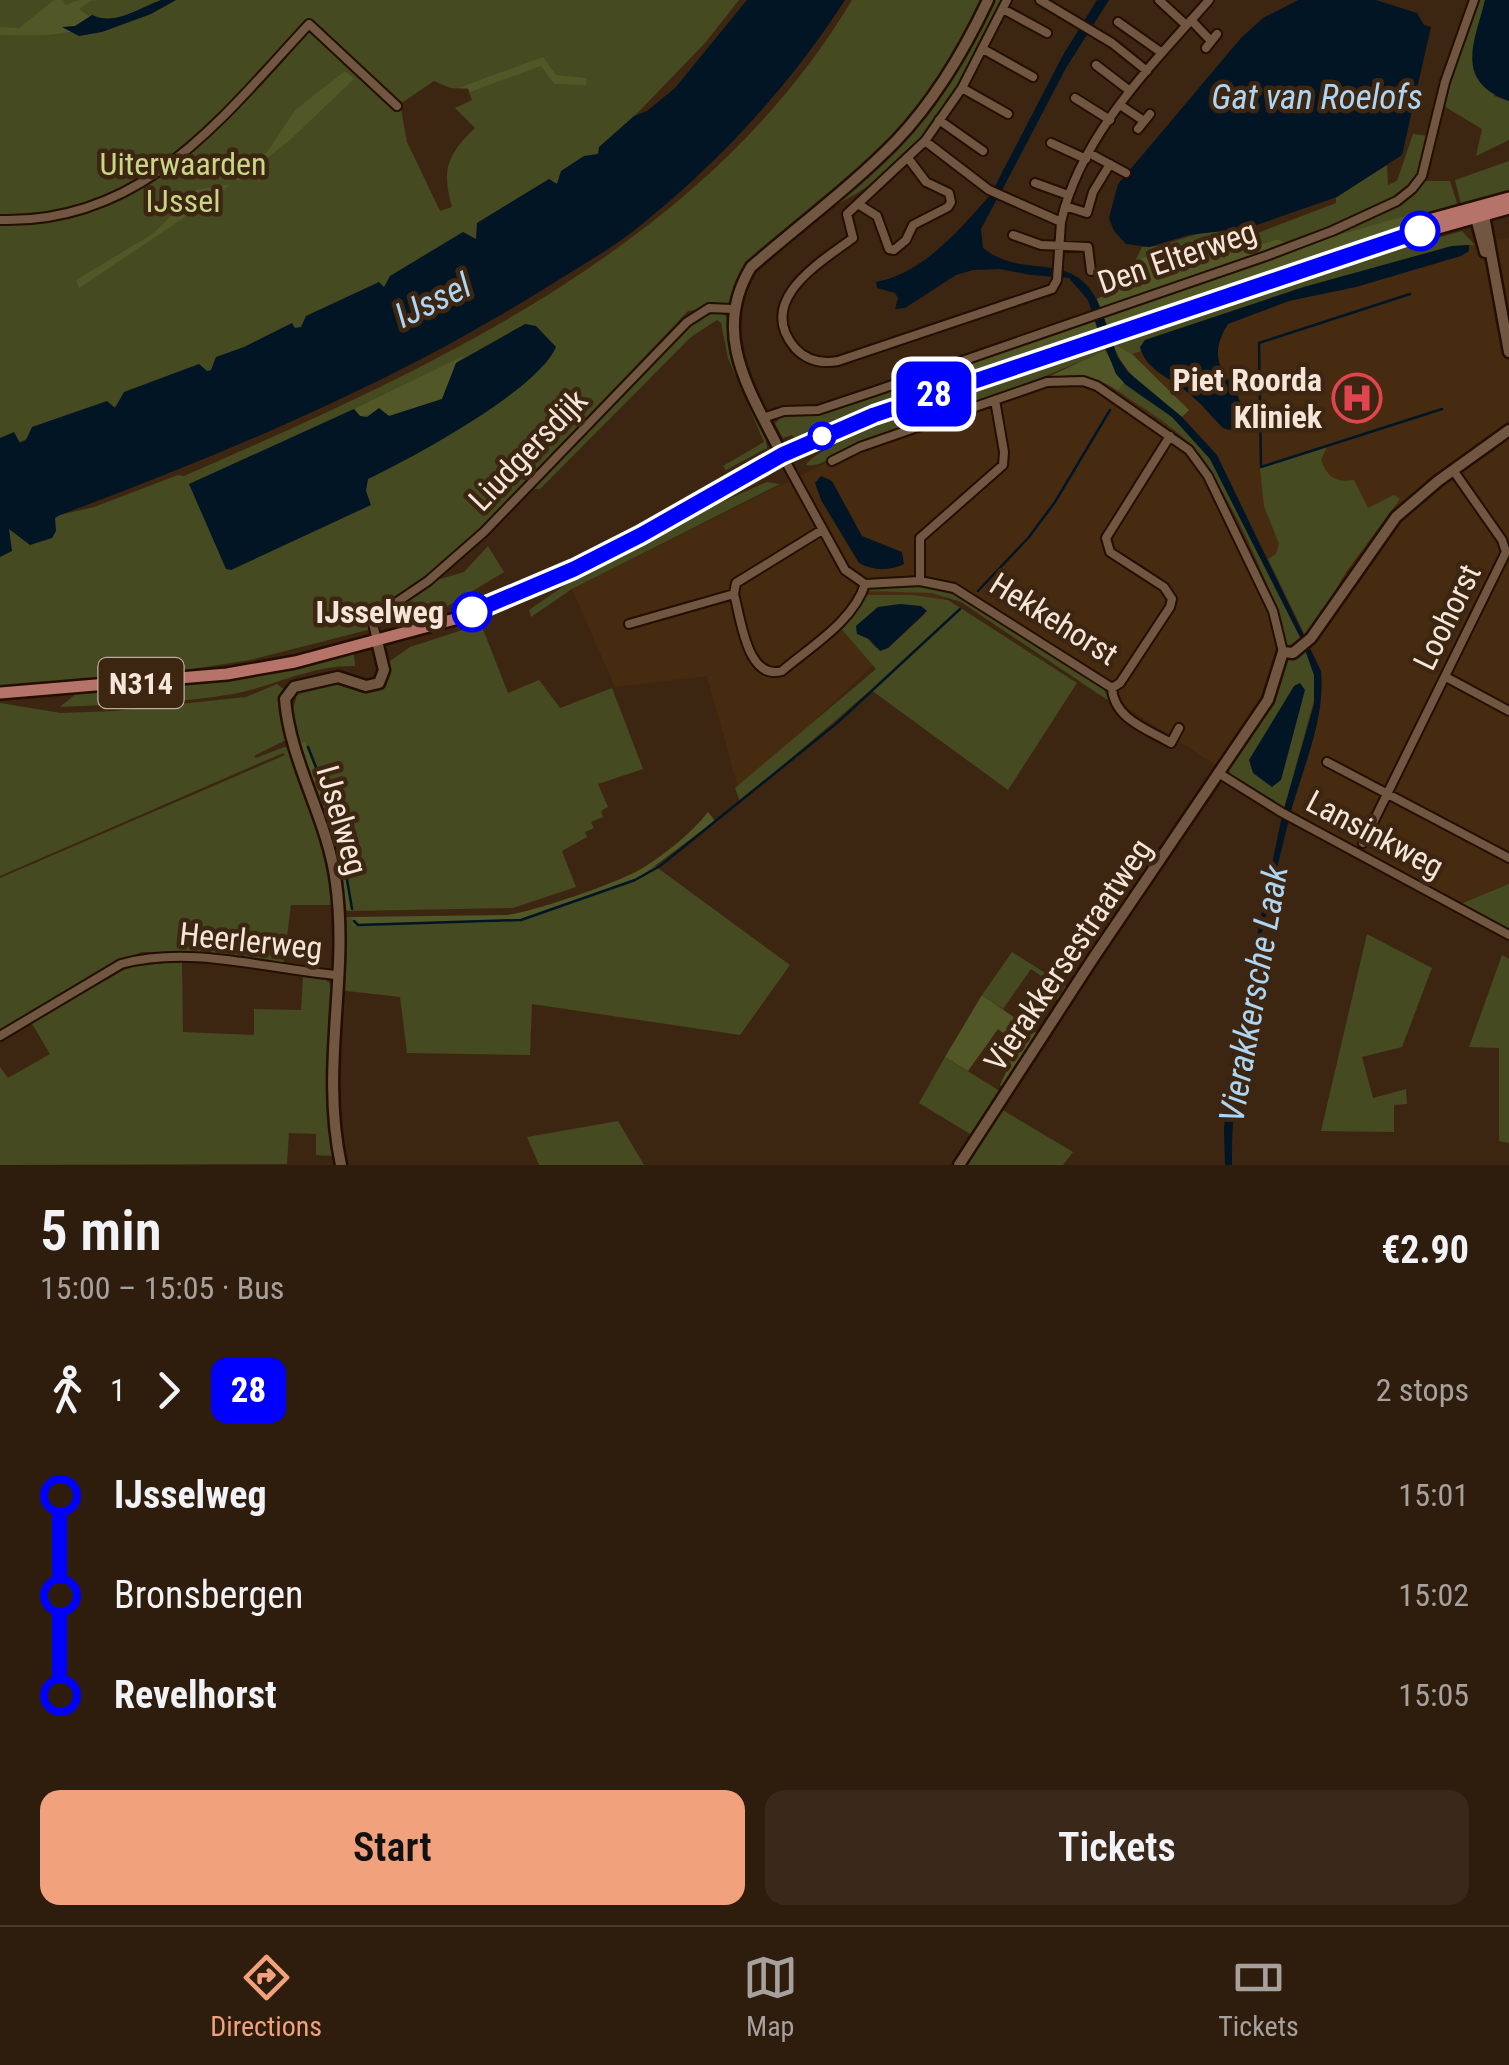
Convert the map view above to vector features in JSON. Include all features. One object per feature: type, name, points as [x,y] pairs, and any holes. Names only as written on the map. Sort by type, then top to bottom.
[{"type":"main road","name":"Den Elterweg","points":[[0,693],[191,679],[281,665],[455,619],[541,584],[641,535],[782,455],[874,415],[1509,198]]},
{"type":"main road","name":"Den Elterweg","points":[[1478,210],[1509,208]]},
{"type":"street","points":[[822,530],[740,578],[734,594],[752,657],[760,670],[771,674],[782,671],[858,603],[865,584],[845,570],[763,418],[736,354],[734,310],[751,267],[850,183],[913,122],[943,82],[988,0]]},
{"type":"street","points":[[1040,0],[1078,20],[1147,71]]},
{"type":"street","points":[[1159,0],[1211,41]]},
{"type":"street","points":[[1047,33],[1005,4],[962,88],[940,120],[908,158],[846,214],[853,238],[794,285],[784,300],[784,334],[798,352],[818,362],[838,361],[1052,289],[1057,280],[1065,206],[1087,156],[1130,91],[1210,0]]},
{"type":"street","name":"Den Elterweg","points":[[763,418],[784,411],[818,410],[875,392],[1266,256],[1332,231],[1396,200],[1422,176],[1445,82],[1474,0]]},
{"type":"street","points":[[1118,22],[1162,53]]},
{"type":"street","points":[[0,220],[70,213],[146,181],[203,138],[310,24],[397,106]]},
{"type":"street","points":[[983,50],[1033,76]]},
{"type":"street","points":[[1096,65],[1130,91]]},
{"type":"street","points":[[962,88],[1008,114]]},
{"type":"street","points":[[1076,98],[1110,120]]},
{"type":"street","points":[[1120,106],[1144,121]]},
{"type":"street","points":[[940,120],[984,150]]},
{"type":"street","points":[[924,141],[990,190],[1061,222]]},
{"type":"street","points":[[1051,143],[1126,173]]},
{"type":"street","points":[[858,204],[877,216],[889,250],[906,240],[913,225],[948,207],[949,193],[926,182],[908,158]]},
{"type":"street","points":[[1065,206],[1087,212],[1093,192],[1110,164]]},
{"type":"street","points":[[1035,183],[1068,195]]},
{"type":"street","points":[[1478,210],[1509,352]]},
{"type":"street","points":[[1013,235],[1034,243],[1088,247],[1091,271]]},
{"type":"street","points":[[995,295],[999,306]]},
{"type":"street","name":"Liudgersdijk","points":[[377,641],[372,618],[428,581],[484,532],[686,322],[708,308],[734,310]]},
{"type":"street","points":[[832,461],[860,447],[1047,382],[1083,381],[1097,386],[1189,450],[1208,476],[1273,611],[1282,652],[1293,653],[1311,638],[1390,524],[1421,494],[1509,430]]},
{"type":"street","points":[[920,581],[920,538],[1003,465],[995,400]]},
{"type":"street","name":"Hekkehorst","points":[[865,584],[920,581],[963,592],[1112,688],[1120,683],[1172,599],[1164,588],[1110,552],[1106,538],[1170,436]]},
{"type":"street","name":"Loohorst","points":[[1363,843],[1506,548],[1453,470]]},
{"type":"street","points":[[629,624],[734,594]]},
{"type":"street","name":"IJselweg","points":[[341,1165],[331,1086],[339,914],[331,853],[292,742],[285,699],[294,687],[338,677],[366,686],[379,683],[384,670],[377,641]]},
{"type":"street","name":"Vierakkersestraatweg","points":[[959,1165],[1272,694],[1282,652]]},
{"type":"street","points":[[1446,677],[1509,711]]},
{"type":"street","points":[[1112,688],[1120,712],[1148,730],[1172,743],[1180,728]]},
{"type":"street","points":[[1327,762],[1509,858]]},
{"type":"street","name":"Lansinkweg","points":[[1220,774],[1291,818],[1509,935]]},
{"type":"street","name":"Heerlerweg","points":[[0,1036],[121,964],[153,957],[230,959],[337,975]]},
{"type":"shaded area","points":[[1509,238],[1509,929],[1346,842],[1214,764],[950,593],[739,791],[707,676],[615,687],[572,589],[826,463],[1204,325],[1488,240]]},
{"type":"green space","name":"Uiterwaarden IJssel","points":[[0,0],[739,0],[705,43],[598,154],[476,240],[212,371],[0,449]],"holes":[[[434,81],[450,88],[468,89],[472,100],[455,108],[475,128],[449,163],[447,182],[452,207],[440,211],[407,142],[400,104]]]},
{"type":"green space","points":[[54,0],[63,0],[65,5],[100,0],[79,9],[97,22],[63,33],[0,35],[0,27],[19,28]]},
{"type":"green space","points":[[852,0],[982,0],[942,75],[918,110],[869,160],[780,236],[744,279],[730,304],[688,311],[482,528],[425,578],[372,611],[377,617],[433,581],[464,572],[488,546],[504,572],[438,612],[250,660],[160,674],[0,686],[0,529],[94,507],[184,476],[373,390],[467,342],[557,289],[642,230],[721,162],[792,86]]},
{"type":"green space","points":[[991,0],[1004,0],[936,118],[892,167],[866,188],[835,205],[899,141]]},
{"type":"green space","points":[[1480,0],[1485,0],[1494,96],[1509,101],[1509,140],[1476,156],[1482,129],[1442,105]]},
{"type":"green space","points":[[543,57],[556,75],[587,78],[586,85],[554,84],[541,66],[470,92],[468,88],[458,88]]},
{"type":"green space","points":[[345,71],[354,79],[290,140],[238,181],[236,177],[268,151],[295,110]]},
{"type":"green space","points":[[1413,134],[1429,136],[1414,181],[1396,199],[1367,213],[1289,244],[1278,239],[1261,244],[1226,240],[1181,247],[1134,263],[1142,247],[1160,246],[1200,233],[1245,229],[1250,236],[1336,203],[1336,197],[1387,165],[1388,185],[1397,181]]},
{"type":"green space","points":[[1509,161],[1509,196],[1462,208],[1455,180]]},
{"type":"green space","points":[[1422,181],[1450,181],[1458,206],[1338,235],[1104,318],[1103,314],[1393,205]]},
{"type":"green space","points":[[230,184],[79,288],[76,280],[154,233],[196,190]]},
{"type":"green space","points":[[1405,216],[1412,220],[1109,330],[1104,318],[1338,235]]},
{"type":"green space","points":[[1462,231],[1475,245],[1452,246],[1304,287],[1145,340],[1141,351],[1132,354],[1113,343],[1332,268]]},
{"type":"green space","points":[[1278,239],[1289,244],[1101,310],[1097,299],[1144,257],[1226,240],[1261,244]]},
{"type":"green space","points":[[715,312],[728,319],[734,359],[767,448],[726,470],[723,466],[764,442],[728,358],[721,323],[717,320],[691,337],[540,489],[534,489],[694,320]]},
{"type":"green space","points":[[1095,321],[1097,329],[911,394],[904,396],[899,385]]},
{"type":"green space","points":[[1113,343],[1132,354],[1189,410],[1182,417],[1141,384],[1124,366]]},
{"type":"green space","points":[[1103,346],[1105,350],[1047,376],[867,440],[819,464],[806,465],[821,452],[895,419]]},
{"type":"green space","points":[[1105,350],[1124,383],[1118,391],[1084,377],[1046,378]]},
{"type":"green space","points":[[467,354],[456,363],[442,399],[389,416],[379,409],[373,415],[360,416],[354,409]]},
{"type":"green space","points":[[1124,383],[1172,417],[1204,450],[1224,481],[1302,641],[1287,647],[1247,538],[1201,458],[1171,427],[1118,391]]},
{"type":"green space","points":[[899,385],[904,396],[795,439],[792,435],[783,438],[775,424],[782,415]]},
{"type":"green space","points":[[1327,447],[1321,460],[1326,471],[1342,481],[1354,480],[1368,508],[1394,495],[1400,499],[1346,572],[1307,639],[1268,559],[1276,554],[1279,544],[1264,506],[1260,468]]},
{"type":"green space","points":[[767,482],[780,484],[572,589],[531,617],[529,610],[568,583],[717,504]]},
{"type":"green space","points":[[872,586],[936,587],[966,597],[1103,687],[1109,701],[961,602],[932,593],[867,591]]},
{"type":"green space","points":[[866,595],[948,600],[1077,683],[1008,790],[871,690],[740,802],[735,788],[876,669],[839,626]],"holes":[[[878,607],[925,614],[888,648],[876,648],[856,626]]]},
{"type":"green space","points":[[481,624],[508,693],[539,680],[560,708],[612,688],[643,769],[598,784],[608,807],[601,811],[603,817],[591,822],[594,828],[585,832],[587,837],[562,851],[576,887],[513,908],[352,911],[346,856],[338,827],[296,746],[291,716],[296,698],[293,691],[333,681],[373,688],[386,679],[387,663],[410,647]]},
{"type":"green space","points":[[1306,652],[1316,693],[1282,816],[1231,778],[1229,765],[1276,689],[1284,662]]},
{"type":"green space","points":[[354,654],[355,666],[308,672],[233,694],[169,702],[60,707],[78,692],[211,681]]},
{"type":"green space","points":[[277,684],[285,690],[288,739],[254,756],[289,748],[320,829],[334,905],[291,905],[283,968],[142,952],[112,964],[0,1032],[0,878],[285,755],[0,876],[0,703],[61,713],[114,711],[246,697]]},
{"type":"green space","points":[[305,742],[341,845],[352,911],[342,910],[296,746]]},
{"type":"green space","points":[[708,812],[715,821],[637,879],[518,922],[353,926],[351,917],[506,915],[555,903],[641,869],[677,844]]},
{"type":"green space","points":[[655,866],[790,965],[740,1035],[532,1004],[530,1055],[407,1053],[400,997],[338,990],[344,917],[351,917],[354,926],[518,922],[624,884]]},
{"type":"green space","points":[[1509,884],[1509,930],[1458,905]]},
{"type":"green space","points":[[1367,934],[1432,968],[1402,1047],[1362,1057],[1373,1098],[1406,1089],[1407,1104],[1394,1105],[1394,1132],[1321,1131]]},
{"type":"green space","points":[[1012,952],[1069,988],[1060,1002],[1040,988],[1046,979],[1031,969],[1003,1009],[982,995]]},
{"type":"green space","points":[[1502,955],[1509,959],[1509,1143],[1499,1141],[1499,1048],[1469,1047]]},
{"type":"green space","points":[[182,961],[183,1032],[254,1035],[254,1009],[301,1010],[303,976],[325,979],[331,984],[326,1066],[333,1156],[316,1155],[316,1134],[289,1133],[287,1164],[0,1165],[0,1067],[8,1078],[50,1054],[31,1022],[129,967]]},
{"type":"green space","points":[[982,995],[1038,1034],[1005,1089],[1000,1085],[1013,1041],[998,1029],[968,1071],[945,1057]]},
{"type":"green space","points":[[945,1057],[1003,1093],[975,1137],[919,1103]]},
{"type":"green space","points":[[1001,1109],[1073,1152],[1063,1165],[963,1165]]},
{"type":"green space","points":[[618,1121],[644,1165],[539,1165],[527,1137]]},
{"type":"water","points":[[161,0],[176,0],[102,32],[79,36],[62,27],[75,26],[92,15],[118,17]]},
{"type":"water","name":"IJssel","points":[[747,0],[845,0],[750,123],[695,178],[625,237],[489,322],[370,385],[186,466],[60,515],[55,518],[52,538],[30,545],[9,529],[12,551],[0,557],[0,438],[14,432],[20,443],[32,427],[107,401],[115,408],[124,392],[199,364],[211,370],[216,357],[292,323],[295,328],[301,327],[306,316],[379,282],[384,287],[390,276],[463,232],[476,239],[477,223],[549,179],[557,184],[561,171],[584,156],[598,154],[599,147],[634,116],[647,111],[675,88]]},
{"type":"water","points":[[1097,0],[1109,0],[1066,68],[1000,194],[993,190],[1063,55]]},
{"type":"water","name":"Gat van Roelofs","points":[[1298,0],[1376,0],[1417,13],[1424,25],[1431,27],[1402,155],[1337,197],[1248,228],[1189,235],[1149,247],[1126,244],[1109,218],[1118,184],[1241,38],[1263,18]]},
{"type":"water","points":[[1485,0],[1509,0],[1509,101],[1491,93],[1474,71],[1473,45]]},
{"type":"water","points":[[992,193],[998,197],[981,229],[983,248],[999,258],[1065,271],[1079,278],[1091,290],[1101,310],[1092,313],[1088,300],[1069,278],[1000,269],[956,275],[905,308],[895,309],[895,293],[877,288],[876,282],[925,259],[954,235]]},
{"type":"water","points":[[1469,245],[1469,251],[1461,256],[1356,287],[1289,301],[1228,324],[1220,339],[1218,356],[1242,413],[1230,430],[1153,368],[1140,347],[1145,340],[1304,287],[1452,246]]},
{"type":"water","points":[[1104,318],[1117,356],[1128,372],[1182,417],[1217,455],[1321,671],[1316,727],[1289,819],[1242,1035],[1232,1165],[1225,1165],[1224,1129],[1230,1065],[1282,816],[1314,704],[1314,675],[1302,641],[1210,459],[1172,417],[1116,374],[1095,321]]},
{"type":"water","points":[[525,324],[536,326],[556,347],[525,383],[472,421],[368,479],[366,491],[371,505],[226,569],[189,484],[354,409],[367,417],[379,408],[389,416],[442,399],[456,363]]},
{"type":"water","points":[[821,476],[832,481],[862,536],[902,552],[904,564],[882,569],[859,563],[821,500],[815,483]]},
{"type":"water","points":[[921,606],[927,611],[888,648],[880,651],[869,639],[857,634],[856,626],[878,607]]},
{"type":"water","points":[[1300,683],[1305,690],[1281,780],[1272,787],[1253,773],[1249,760],[1294,686]]},
{"type":"waterway","points":[[1410,294],[1259,343],[1261,467],[1442,409]]},
{"type":"waterway","points":[[978,591],[1029,537],[1055,502],[1110,410]]},
{"type":"waterway","points":[[354,921],[358,925],[521,920],[635,880],[660,866],[837,723],[960,609]]},
{"type":"waterway","points":[[308,747],[337,821],[352,909]]},
{"type":"bus line","name":"28","points":[[472,612],[574,569],[764,464],[874,415],[1420,231]]},
{"type":"place","name":"Piet Roorda Kliniek","points":[[1357,398]]},
{"type":"place","name":"IJsselweg","points":[[472,612]]},
{"type":"water label","name":"Vierakkersche Laak","points":[[1254,994]]}]
